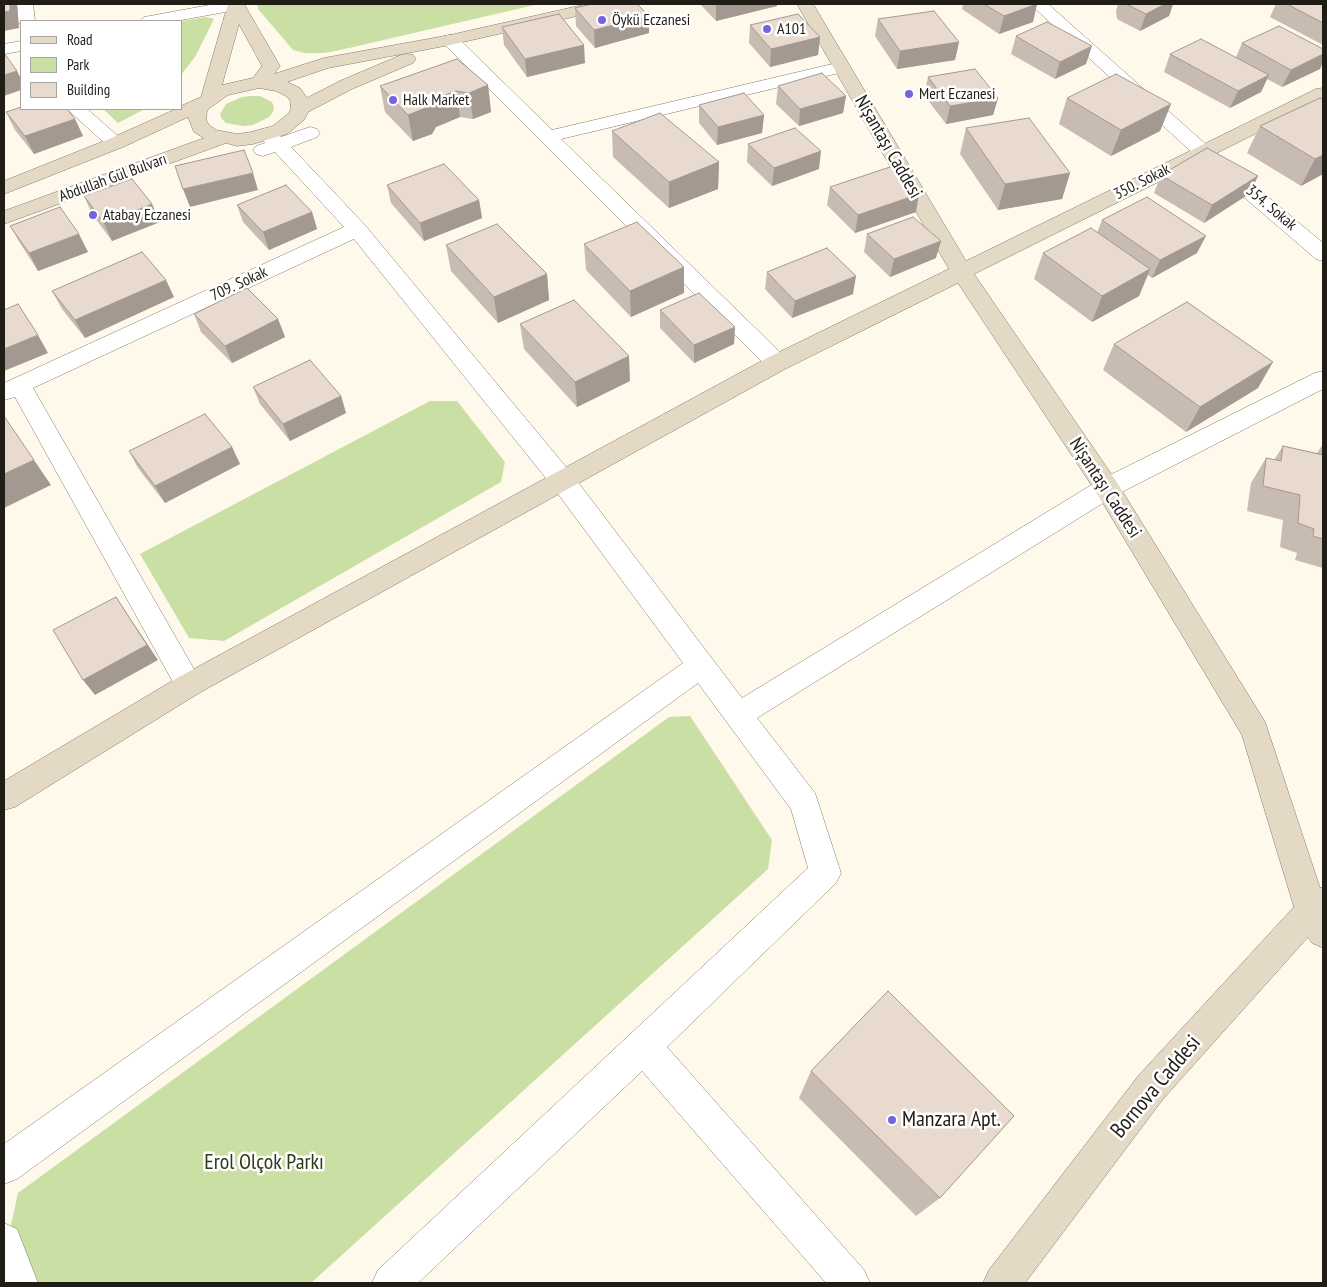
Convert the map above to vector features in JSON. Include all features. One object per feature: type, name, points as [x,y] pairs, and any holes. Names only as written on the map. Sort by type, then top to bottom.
[{"type":"street","points":[[25,4],[27,20]]},
{"type":"street","points":[[236,4],[271,66],[263,83]]},
{"type":"street","points":[[155,20],[236,4]]},
{"type":"street","points":[[236,4],[207,100],[198,111],[197,120],[201,128],[210,134],[222,138],[269,143],[310,132]]},
{"type":"street","points":[[263,83],[324,62],[450,40],[608,4]]},
{"type":"street","name":"Nişantaşı Caddesi","points":[[806,4],[962,273],[1107,488],[1255,731],[1319,915]]},
{"type":"street","name":"354. Sokak","points":[[1038,4],[1203,152],[1323,254]]},
{"type":"street","points":[[300,108],[346,85],[450,40]]},
{"type":"street","points":[[450,40],[777,363]]},
{"type":"street","points":[[4,49],[20,46]]},
{"type":"street","points":[[549,136],[841,66]]},
{"type":"street","points":[[263,83],[282,86],[293,92],[299,100],[300,108],[297,116],[269,143]]},
{"type":"street","name":"Abdullah Gül Bulvarı","points":[[4,188],[116,143],[233,87],[263,83]]},
{"type":"street","name":"350. Sokak","points":[[4,797],[188,685],[777,363],[1323,93]]},
{"type":"street","points":[[77,110],[116,143]]},
{"type":"street","name":"Abdullah Gül Bulvarı","points":[[4,218],[222,138]]},
{"type":"street","points":[[269,143],[357,229],[562,480],[804,803],[825,873],[390,1283]]},
{"type":"street","name":"709. Sokak","points":[[12,388],[357,229]]},
{"type":"street","points":[[739,714],[1107,488],[1323,379]]},
{"type":"street","points":[[12,388],[188,685]]},
{"type":"street","points":[[4,1166],[700,666]]},
{"type":"street","name":"Bornova Caddesi","points":[[1002,1283],[1151,1087],[1319,915]]},
{"type":"street","points":[[643,1046],[851,1283]]},
{"type":"street","points":[[4,1242],[19,1283]]},
{"type":"green space","points":[[257,4],[539,4],[349,48],[325,53],[305,53],[293,50],[258,9]]},
{"type":"green space","points":[[206,17],[214,19],[195,57],[182,74],[182,21]]},
{"type":"green space","points":[[260,96],[272,102],[273,112],[269,117],[253,125],[243,126],[226,123],[222,119],[220,114],[226,104],[242,97]]},
{"type":"green space","points":[[104,110],[143,110],[118,123]]},
{"type":"green space","points":[[430,401],[457,401],[505,462],[501,482],[224,641],[189,638],[140,554]]},
{"type":"green space","name":"Erol Olçok Parkı","points":[[690,716],[772,840],[768,869],[311,1283],[36,1283],[11,1225],[18,1193],[669,717]]},
{"type":"building","points":[[4,4],[10,4],[10,11],[4,12]]},
{"type":"building","points":[[592,4],[637,4],[649,16],[594,30],[575,8]]},
{"type":"building","points":[[984,4],[1037,4],[1004,16]]},
{"type":"building","points":[[1126,4],[1165,4],[1146,14]]},
{"type":"building","points":[[1287,4],[1323,4],[1323,23]]},
{"type":"building","points":[[934,11],[959,42],[900,51],[878,19]]},
{"type":"building","points":[[559,14],[584,45],[525,59],[502,27]]},
{"type":"building","points":[[798,14],[820,37],[771,49],[750,25]]},
{"type":"building","points":[[1047,22],[1092,46],[1060,62],[1016,36]]},
{"type":"building","points":[[1279,26],[1323,49],[1323,54],[1291,70],[1242,43]]},
{"type":"building","points":[[1201,39],[1269,75],[1238,91],[1170,54]]},
{"type":"building","points":[[4,53],[17,71],[4,75]]},
{"type":"building","points":[[457,59],[488,85],[469,93],[456,91],[432,100],[428,107],[408,115],[380,86]]},
{"type":"building","points":[[975,69],[998,98],[950,106],[928,77]]},
{"type":"building","points":[[822,73],[846,96],[800,109],[778,86]]},
{"type":"building","points":[[1116,74],[1171,104],[1121,130],[1067,98]]},
{"type":"building","points":[[744,93],[764,115],[718,127],[699,105]]},
{"type":"building","points":[[1320,98],[1323,100],[1323,155],[1315,159],[1260,126]]},
{"type":"building","points":[[20,107],[20,110],[68,110],[75,119],[25,136],[6,112]]},
{"type":"building","points":[[660,113],[719,162],[669,182],[612,131]]},
{"type":"building","points":[[1029,118],[1070,173],[1005,184],[966,128]]},
{"type":"building","points":[[795,128],[821,151],[774,168],[748,144]]},
{"type":"building","points":[[1207,148],[1258,176],[1212,205],[1161,175]]},
{"type":"building","points":[[244,150],[253,173],[183,189],[175,166]]},
{"type":"building","points":[[444,164],[479,200],[420,223],[387,185]]},
{"type":"building","points":[[890,167],[919,194],[858,215],[830,187]]},
{"type":"building","points":[[132,179],[152,204],[104,223],[84,196]]},
{"type":"building","points":[[286,185],[312,212],[263,232],[237,205]]},
{"type":"building","points":[[1147,197],[1206,236],[1160,260],[1102,220]]},
{"type":"building","points":[[60,207],[79,234],[29,253],[10,226]]},
{"type":"building","points":[[913,217],[941,241],[894,259],[867,234]]},
{"type":"building","points":[[637,222],[684,267],[630,291],[584,244]]},
{"type":"building","points":[[497,224],[547,274],[494,297],[446,245]]},
{"type":"building","points":[[1091,228],[1150,269],[1102,296],[1043,253]]},
{"type":"building","points":[[827,248],[856,276],[795,301],[767,272]]},
{"type":"building","points":[[142,252],[166,280],[75,320],[52,291]]},
{"type":"building","points":[[247,288],[278,319],[225,346],[194,314]]},
{"type":"building","points":[[699,293],[735,327],[694,345],[660,310]]},
{"type":"building","points":[[574,300],[629,356],[575,382],[520,324]]},
{"type":"building","points":[[1187,302],[1273,362],[1200,407],[1114,344]]},
{"type":"building","points":[[18,304],[38,335],[4,349],[4,310]]},
{"type":"building","points":[[310,360],[341,396],[283,424],[253,387]]},
{"type":"building","points":[[205,414],[232,447],[155,486],[129,451]]},
{"type":"building","points":[[4,416],[34,460],[4,474]]},
{"type":"building","points":[[1283,446],[1323,455],[1323,539],[1313,536],[1314,529],[1298,523],[1300,495],[1263,486],[1266,458],[1281,461]]},
{"type":"building","points":[[116,597],[147,645],[83,680],[53,630]]},
{"type":"building","name":"Manzara Apt.","points":[[888,991],[1014,1116],[940,1198],[811,1071]]},
{"type":"place","name":"Öykü Eczanesi","points":[[602,20]]},
{"type":"place","name":"A101","points":[[767,29]]},
{"type":"place","name":"Mert Eczanesi","points":[[909,94]]},
{"type":"place","name":"Halk Market","points":[[393,100]]},
{"type":"place","name":"Atabay Eczanesi","points":[[93,215]]},
{"type":"place","name":"Manzara Apt.","points":[[892,1120]]}]
